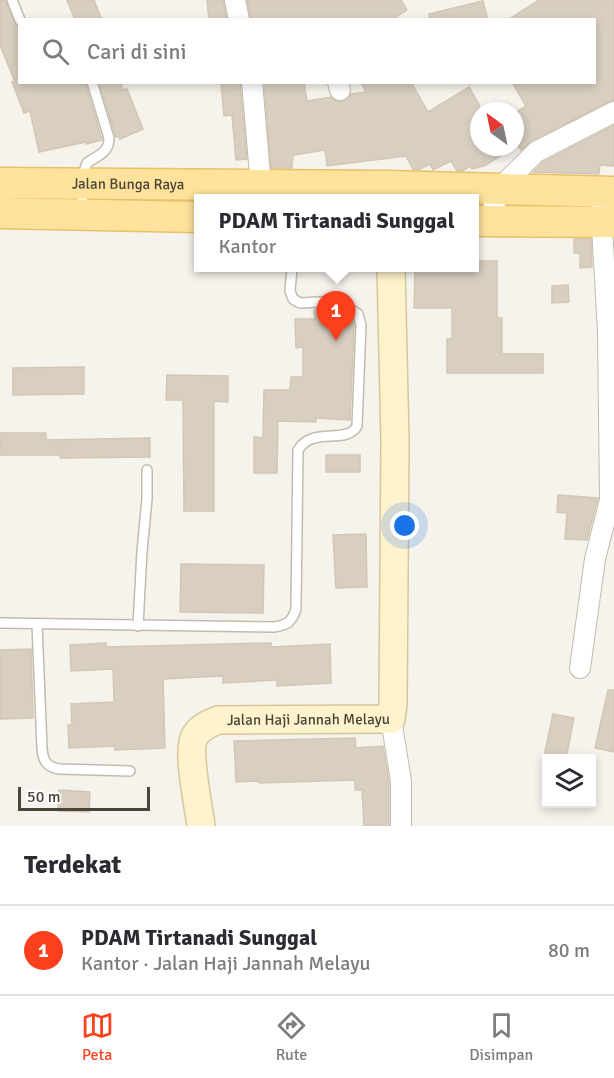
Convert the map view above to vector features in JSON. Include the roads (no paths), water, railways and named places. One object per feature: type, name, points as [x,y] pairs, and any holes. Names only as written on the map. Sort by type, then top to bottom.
[{"type":"main road","name":"Jalan Bunga Raya","points":[[0,183],[261,186],[296,193],[500,188],[607,192]]},
{"type":"main road","name":"Jalan Bunga Raya","points":[[0,213],[194,217]]},
{"type":"main road","points":[[482,221],[607,222]]},
{"type":"main road","name":"Jalan Haji Jannah Melayu","points":[[201,826],[191,752],[193,738],[207,725],[218,720],[391,718],[395,441],[391,272]]},
{"type":"street","points":[[235,0],[239,18]]},
{"type":"street","points":[[255,84],[261,186]]},
{"type":"street","points":[[482,221],[500,188],[513,172],[536,152],[614,112]]},
{"type":"street","points":[[580,668],[595,560],[612,500],[607,192]]},
{"type":"street","points":[[391,718],[401,781],[401,826]]},
{"type":"lane","points":[[12,0],[19,18]]},
{"type":"lane","points":[[82,214],[83,183],[87,163],[107,151],[109,145],[109,138],[93,84]]},
{"type":"lane","points":[[0,623],[274,627],[290,622],[296,609],[298,450],[302,443],[310,438],[348,434],[355,430],[361,325],[358,314],[338,301],[300,303],[293,299],[290,291],[291,272]]},
{"type":"lane","points":[[138,626],[147,470]]},
{"type":"lane","points":[[37,624],[42,748],[46,764],[51,768],[60,769],[130,771]]},
{"type":"place","name":"PDAM Tirtanadi Sunggal","points":[[336,341]]}]
